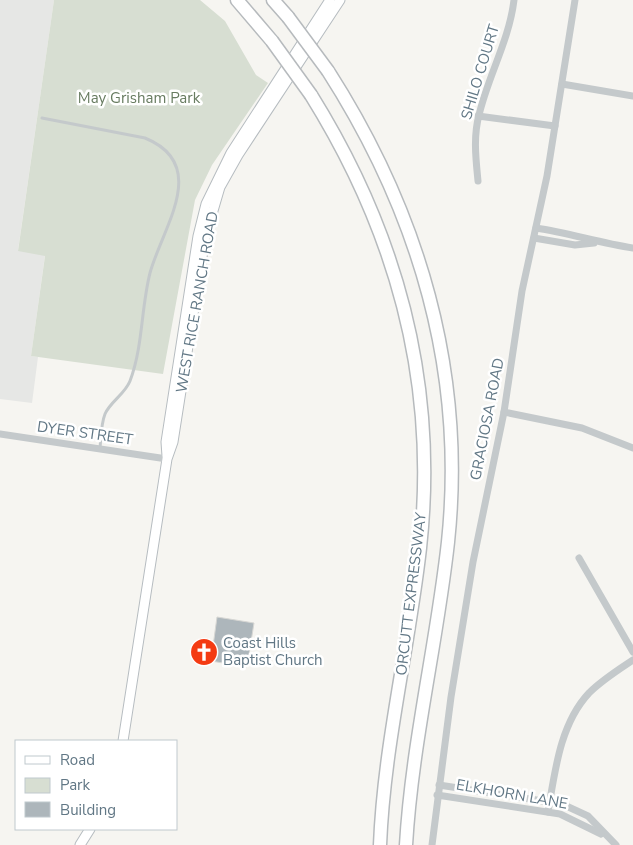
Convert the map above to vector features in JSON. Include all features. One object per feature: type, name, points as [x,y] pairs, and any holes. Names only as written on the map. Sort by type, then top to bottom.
[{"type":"highway","name":"ORCUTT EXPRESSWAY","points":[[237,0],[272,41],[311,95],[348,159],[387,246],[404,305],[415,359],[422,425],[424,480],[420,547],[384,796],[380,845]]},
{"type":"highway","name":"ORCUTT EXPRESSWAY","points":[[273,0],[328,71],[353,110],[374,150],[412,238],[431,301],[442,356],[450,425],[448,541],[410,797],[406,845]]},
{"type":"main road","name":"WEST RICE RANCH ROAD","points":[[167,459],[166,442],[177,368],[198,236],[206,204],[232,153],[330,0]]},
{"type":"main road","name":"WEST RICE RANCH ROAD","points":[[123,740],[167,459],[173,442],[205,238],[213,206],[238,155],[340,0]]},
{"type":"main road","points":[[80,845],[89,830]]},
{"type":"street","name":"SHILO COURT","points":[[478,181],[475,146],[478,116],[505,40],[514,0]]},
{"type":"street","name":"GRACIOSA ROAD","points":[[432,845],[437,794],[473,562],[504,412],[522,291],[555,126],[576,0]]},
{"type":"street","points":[[562,84],[633,96]]},
{"type":"street","points":[[478,116],[555,126]]},
{"type":"street","points":[[536,228],[577,235],[596,242],[633,248]]},
{"type":"street","points":[[534,238],[575,245],[596,242]]},
{"type":"street","points":[[504,412],[582,428],[633,448]]},
{"type":"street","name":"DYER STREET","points":[[0,434],[167,459]]},
{"type":"street","points":[[579,558],[633,652]]},
{"type":"street","points":[[548,812],[567,729],[578,707],[590,692],[633,660]]},
{"type":"street","name":"ELKHORN LANE","points":[[439,785],[562,804],[588,816],[616,845]]},
{"type":"street","name":"ELKHORN LANE","points":[[437,794],[548,812],[579,822],[608,837]]},
{"type":"lane","points":[[42,118],[145,138],[161,144],[172,158],[177,173],[176,209],[158,249],[150,274],[136,362],[129,384],[105,413],[100,449]]},
{"type":"shaded area","points":[[0,0],[54,0],[18,250],[45,255],[31,356],[38,357],[32,403],[0,399]]},
{"type":"green space","name":"May Grisham Park","points":[[54,0],[200,0],[225,21],[256,75],[268,83],[212,165],[195,200],[163,374],[31,356],[45,256],[18,251]]},
{"type":"building","points":[[217,617],[254,623],[247,667],[211,661]]},
{"type":"place","name":"Coast Hills Baptist Church","points":[[204,652]]}]
